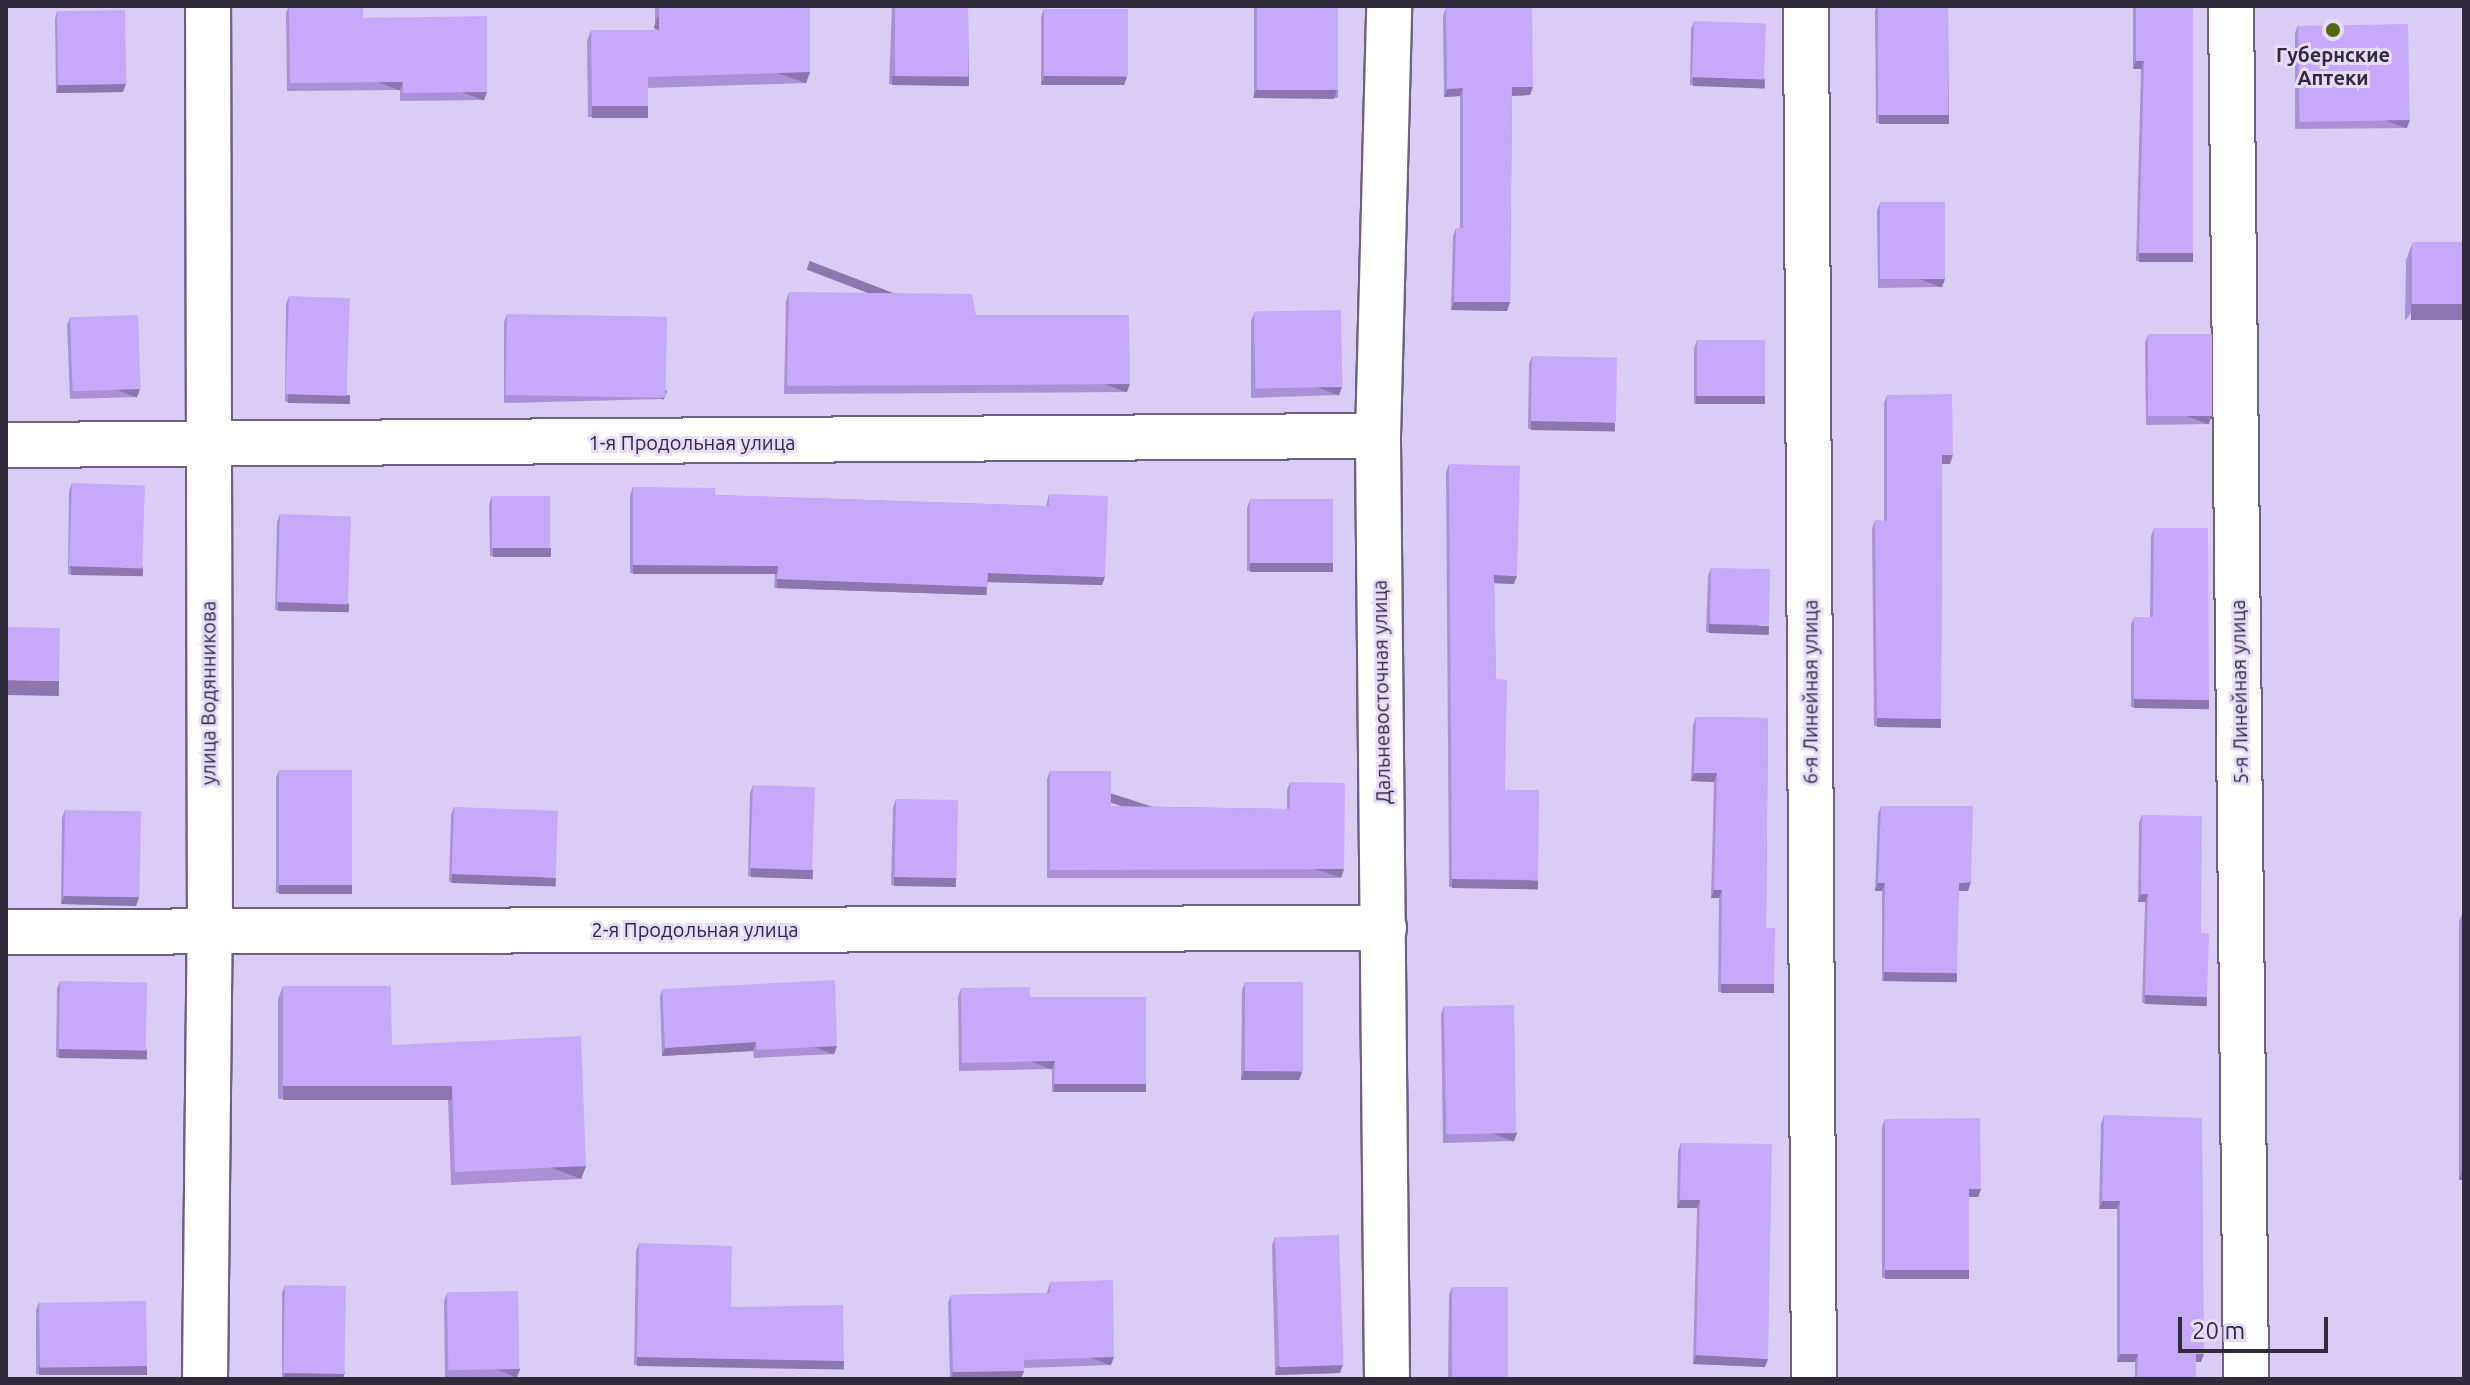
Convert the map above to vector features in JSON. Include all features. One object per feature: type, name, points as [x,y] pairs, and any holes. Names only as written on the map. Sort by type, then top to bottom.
[{"type":"street","name":"улица Водянникова","points":[[205,1379],[210,930],[206,446],[208,6]]},
{"type":"street","name":"Дальневосточная улица","points":[[1387,1379],[1378,436],[1389,6]]},
{"type":"street","name":"6-я Линейная улица","points":[[1806,6],[1814,1379]]},
{"type":"street","name":"5-я Линейная улица","points":[[2231,6],[2246,1379]]},
{"type":"street","name":"1-я Продольная улица","points":[[6,445],[1378,436]]},
{"type":"street","name":"2-я Продольная улица","points":[[6,932],[1384,928]]},
{"type":"building","points":[[289,6],[363,6],[363,18],[487,16],[487,92],[403,93],[403,82],[290,83]]},
{"type":"building","points":[[659,6],[810,6],[810,72],[648,77],[648,106],[592,106],[591,30],[659,30]]},
{"type":"building","points":[[895,6],[968,6],[968,76],[895,76]]},
{"type":"building","points":[[1257,6],[1338,6],[1338,90],[1257,90]]},
{"type":"building","points":[[1532,6],[1533,87],[1512,87],[1510,302],[1454,302],[1456,228],[1463,228],[1463,88],[1447,89],[1446,8]]},
{"type":"building","points":[[1878,6],[1948,6],[1948,115],[1878,115]]},
{"type":"building","points":[[2136,6],[2193,6],[2193,253],[2139,253],[2144,61],[2136,61]]},
{"type":"building","points":[[1044,9],[1128,9],[1128,76],[1044,76]]},
{"type":"building","points":[[125,10],[126,84],[58,85],[57,11]]},
{"type":"building","points":[[1694,21],[1766,24],[1764,79],[1692,77]]},
{"type":"building","points":[[2408,24],[2410,120],[2300,122],[2298,26]]},
{"type":"building","points":[[1880,202],[1945,202],[1945,279],[1880,279]]},
{"type":"building","points":[[2412,242],[2464,242],[2464,304],[2412,304]]},
{"type":"building","points":[[789,292],[972,294],[976,315],[1129,315],[1130,384],[787,386]]},
{"type":"building","points":[[289,296],[350,298],[347,396],[286,394]]},
{"type":"building","points":[[1341,310],[1342,387],[1255,389],[1254,312]]},
{"type":"building","points":[[507,314],[667,317],[666,398],[506,395]]},
{"type":"building","points":[[138,315],[141,389],[73,391],[70,317]]},
{"type":"building","points":[[2148,334],[2212,334],[2212,416],[2148,416]]},
{"type":"building","points":[[1697,340],[1765,340],[1765,396],[1697,396]]},
{"type":"building","points":[[1532,356],[1617,357],[1616,422],[1531,421]]},
{"type":"building","points":[[1952,394],[1953,455],[1942,455],[1941,719],[1877,718],[1875,520],[1887,521],[1887,395]]},
{"type":"building","points":[[1449,464],[1520,466],[1517,576],[1494,575],[1496,679],[1507,680],[1505,790],[1539,790],[1538,880],[1452,879]]},
{"type":"building","points":[[72,483],[145,486],[142,568],[69,566]]},
{"type":"building","points":[[633,487],[715,488],[715,495],[1049,506],[1049,494],[1108,496],[1105,577],[988,573],[987,587],[777,579],[778,566],[633,565]]},
{"type":"building","points":[[492,496],[550,496],[550,548],[492,548]]},
{"type":"building","points":[[1250,499],[1333,499],[1333,563],[1250,563]]},
{"type":"building","points":[[280,514],[351,516],[348,604],[277,602]]},
{"type":"building","points":[[2154,528],[2208,528],[2209,700],[2134,699],[2134,617],[2153,617]]},
{"type":"building","points":[[1711,568],[1770,569],[1769,625],[1710,624]]},
{"type":"building","points":[[6,627],[60,628],[59,681],[6,680]]},
{"type":"building","points":[[1696,717],[1768,718],[1766,928],[1775,928],[1774,984],[1721,984],[1722,890],[1714,890],[1717,773],[1694,773]]},
{"type":"building","points":[[279,770],[352,770],[352,885],[279,885]]},
{"type":"building","points":[[1050,771],[1111,771],[1111,806],[1290,809],[1290,782],[1345,783],[1344,869],[1050,870]]},
{"type":"building","points":[[753,785],[815,787],[812,870],[750,868]]},
{"type":"building","points":[[896,799],[958,800],[957,878],[895,877]]},
{"type":"building","points":[[1881,806],[1973,806],[1971,882],[1959,883],[1957,973],[1884,972],[1885,883],[1878,883]]},
{"type":"building","points":[[454,807],[558,811],[556,878],[452,874]]},
{"type":"building","points":[[65,810],[141,811],[139,897],[63,896]]},
{"type":"building","points":[[2142,815],[2202,816],[2201,933],[2209,934],[2207,997],[2145,995],[2148,894],[2141,894]]},
{"type":"building","points":[[2464,914],[2464,1172],[2462,1172]]},
{"type":"building","points":[[835,980],[837,1046],[757,1050],[756,1042],[665,1048],[662,989]]},
{"type":"building","points":[[60,981],[147,983],[146,1051],[59,1049]]},
{"type":"building","points":[[1245,982],[1303,982],[1303,1071],[1245,1071]]},
{"type":"building","points":[[283,986],[391,986],[392,1045],[581,1036],[586,1166],[455,1172],[452,1086],[283,1086]]},
{"type":"building","points":[[1030,987],[1030,997],[1146,997],[1146,1084],[1054,1084],[1055,1061],[962,1063],[961,988]]},
{"type":"building","points":[[1514,1005],[1516,1133],[1446,1134],[1444,1006]]},
{"type":"building","points":[[2104,1115],[2202,1118],[2204,1354],[2196,1354],[2196,1379],[2137,1379],[2138,1354],[2120,1354],[2120,1201],[2102,1201]]},
{"type":"building","points":[[1980,1118],[1981,1189],[1969,1189],[1969,1270],[1885,1270],[1885,1119]]},
{"type":"building","points":[[1681,1143],[1772,1144],[1768,1359],[1696,1355],[1700,1200],[1680,1200]]},
{"type":"building","points":[[1339,1235],[1344,1365],[1280,1367],[1275,1237]]},
{"type":"building","points":[[639,1243],[732,1246],[731,1307],[843,1305],[844,1361],[637,1357]]},
{"type":"building","points":[[1113,1280],[1114,1357],[1024,1360],[1024,1371],[953,1372],[951,1295],[1050,1293],[1050,1282]]},
{"type":"building","points":[[285,1285],[346,1286],[344,1374],[283,1373]]},
{"type":"building","points":[[1452,1287],[1508,1287],[1508,1379],[1452,1379]]},
{"type":"building","points":[[518,1291],[519,1369],[448,1370],[447,1292]]},
{"type":"building","points":[[146,1301],[147,1366],[40,1368],[39,1303]]},
{"type":"place","name":"Губернские Аптеки","points":[[2333,30]]}]
